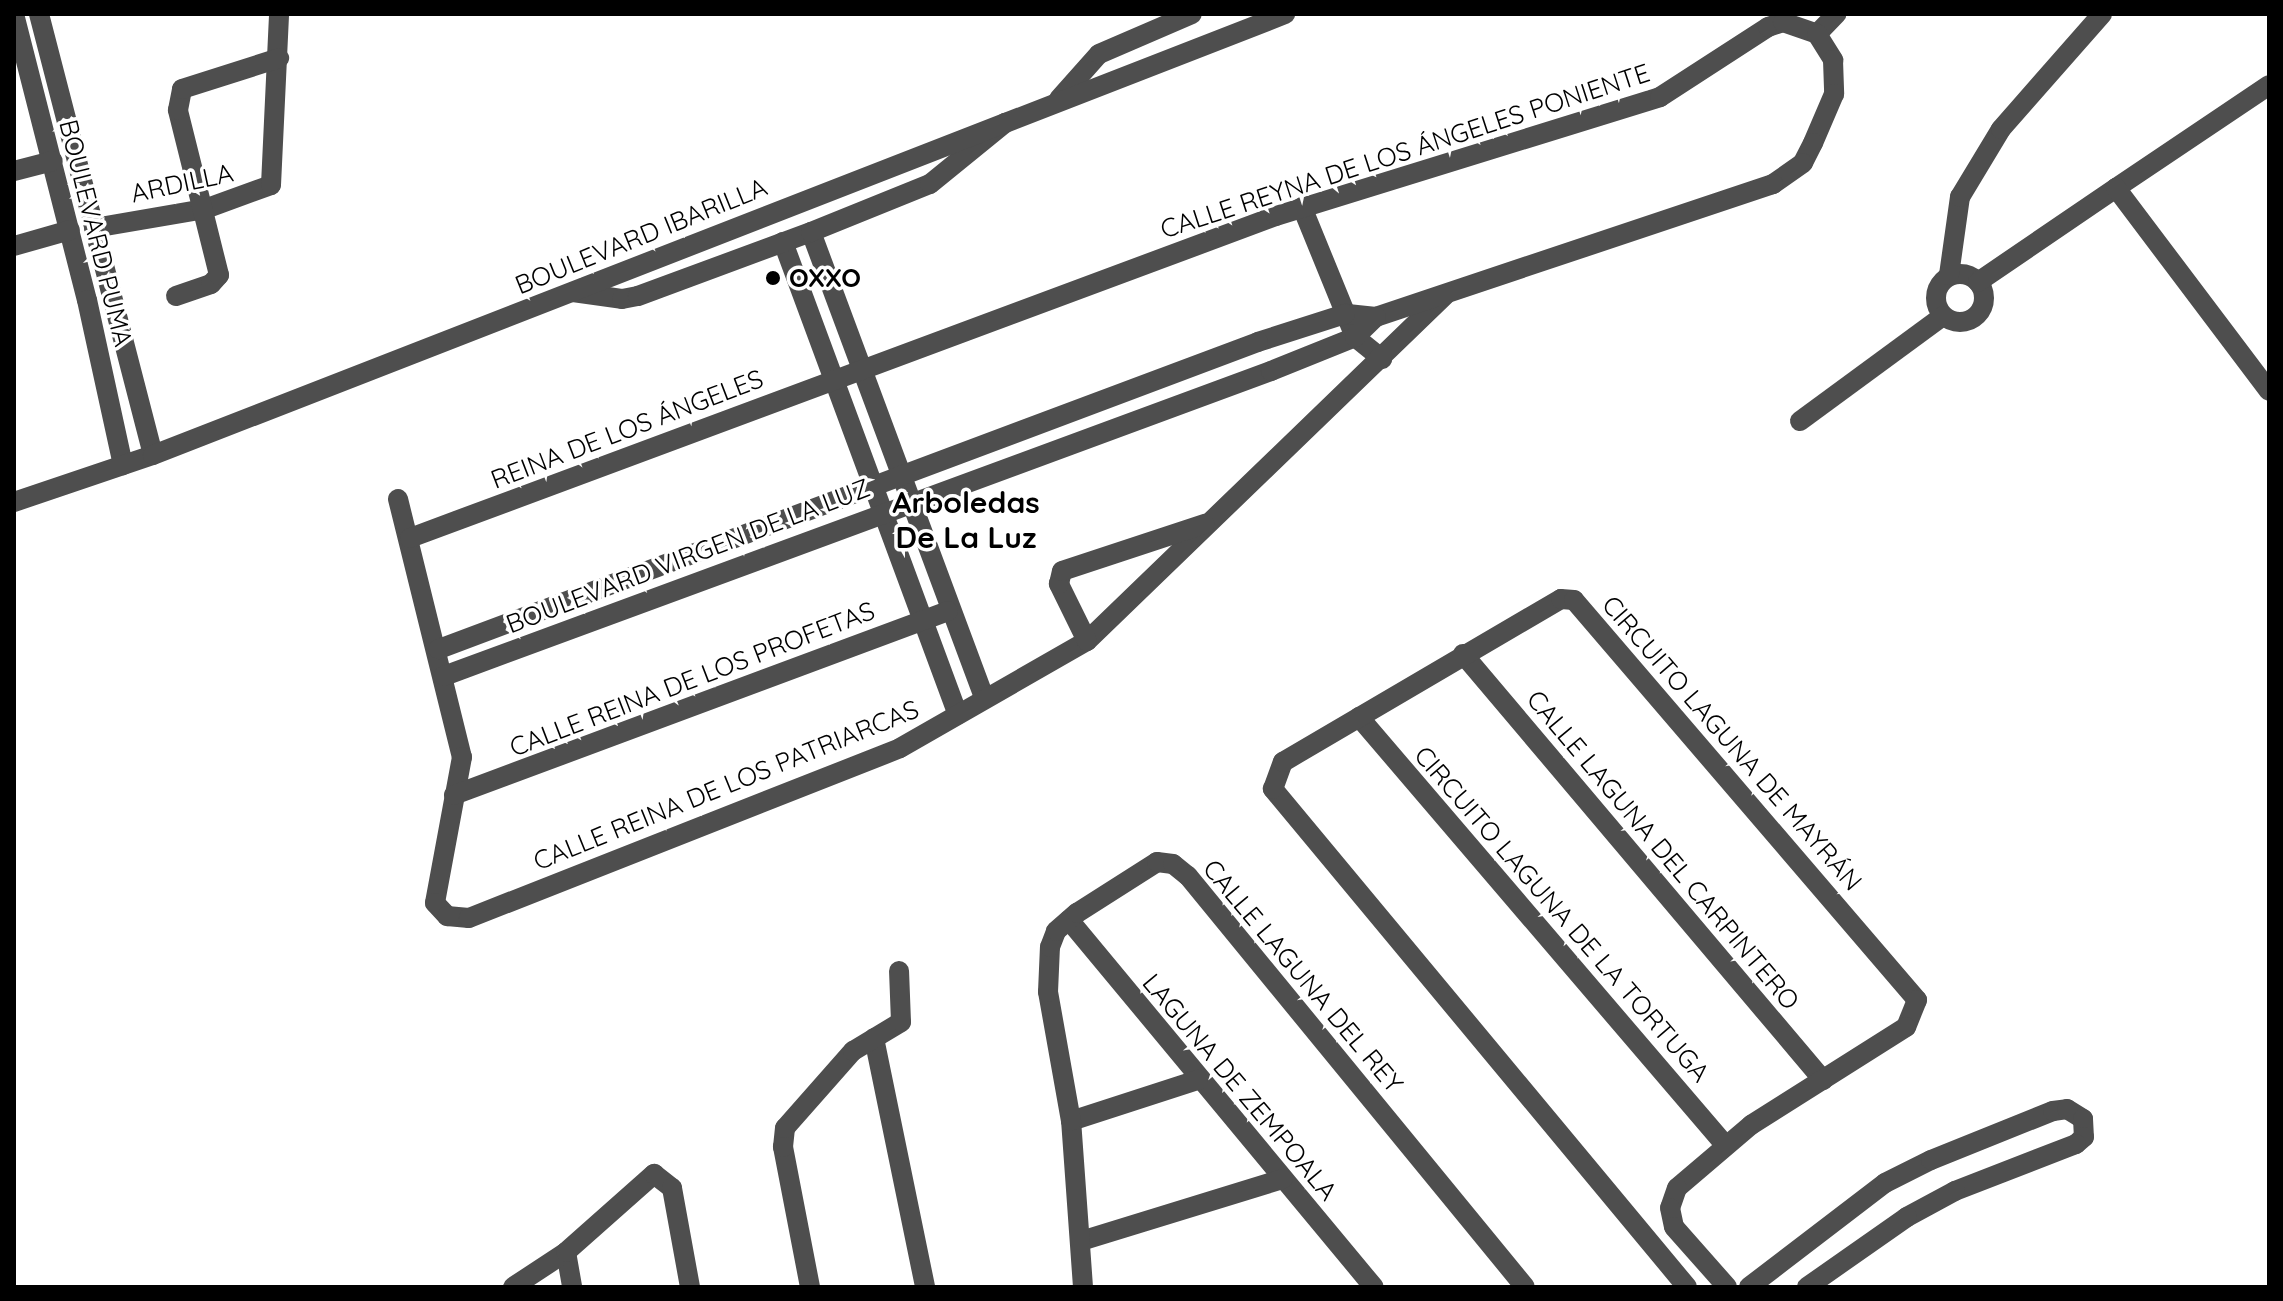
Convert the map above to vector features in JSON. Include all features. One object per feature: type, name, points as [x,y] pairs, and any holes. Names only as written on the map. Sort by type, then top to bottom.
[{"type":"street","name":"BOULEVARD PUMA","points":[[14,14],[70,230],[123,465]]},
{"type":"street","name":"BOULEVARD PUMA","points":[[39,14],[153,455]]},
{"type":"street","points":[[176,296],[211,284],[219,275],[178,99],[190,82],[279,58],[279,14]]},
{"type":"street","points":[[1059,99],[1099,54],[1192,14]]},
{"type":"street","name":"BOULEVARD IBARILLA","points":[[14,502],[153,455],[1011,117],[1285,14]]},
{"type":"street","points":[[1345,314],[1376,317],[1791,175],[1803,163],[1834,94],[1833,60],[1817,34],[1836,14]]},
{"type":"street","points":[[1943,316],[1935,293],[1949,275],[1960,197],[2001,129],[2102,14]]},
{"type":"street","name":"CALLE REYNA DE LOS ÁNGELES PONIENTE","points":[[862,368],[1302,207],[1660,97],[1768,27],[1783,22],[1817,34]]},
{"type":"street","name":"ARDILLA","points":[[94,228],[205,209],[267,190],[274,178],[279,58]]},
{"type":"street","points":[[1978,282],[2269,85]]},
{"type":"street","points":[[573,292],[622,299],[638,296],[811,232],[930,184],[1011,117]]},
{"type":"street","points":[[14,171],[53,161]]},
{"type":"street","points":[[2116,188],[2269,391]]},
{"type":"street","points":[[1302,207],[1355,337],[1382,359]]},
{"type":"street","points":[[14,246],[70,230]]},
{"type":"street","points":[[811,232],[948,611],[985,699]]},
{"type":"street","points":[[783,242],[958,715]]},
{"type":"street","points":[[1943,316],[1959,322],[1975,317],[1983,304],[1978,282],[1965,274],[1949,275]]},
{"type":"street","name":"CALLE REINA DE LOS PATRIARCAS","points":[[454,795],[436,897],[441,912],[469,918],[900,748],[1087,641],[1445,295]]},
{"type":"street","name":"BOULEVARD VIRGEN DE LA LUZ","points":[[439,649],[1345,314]]},
{"type":"street","points":[[1800,421],[1943,316]]},
{"type":"street","points":[[1355,337],[1376,317]]},
{"type":"street","name":"BOULEVARD VIRGEN DE LA LUZ","points":[[444,676],[909,500],[1355,337]]},
{"type":"street","name":"REINA DE LOS ÁNGELES","points":[[410,538],[862,368]]},
{"type":"street","points":[[398,499],[439,649],[462,757],[454,795]]},
{"type":"street","points":[[1087,641],[1059,584],[1062,571],[1208,523]]},
{"type":"street","name":"CIRCUITO LAGUNA DE MAYRÁN","points":[[1687,1287],[1275,797],[1273,776],[1283,762],[1561,599],[1574,600],[1917,1000],[1906,1027],[1725,1145],[1677,1188],[1670,1208],[1679,1236],[1727,1287]]},
{"type":"street","name":"CALLE REINA DE LOS PROFETAS","points":[[454,795],[948,611]]},
{"type":"street","name":"CALLE LAGUNA DEL CARPINTERO","points":[[1463,654],[1823,1080]]},
{"type":"street","name":"CIRCUITO LAGUNA DE LA TORTUGA","points":[[1359,717],[1725,1145]]},
{"type":"street","name":"CALLE LAGUNA DEL REY","points":[[1083,1287],[1071,1121],[1048,992],[1052,939],[1069,920],[1149,864],[1164,862],[1180,869],[1525,1287]]},
{"type":"street","name":"LAGUNA DE ZEMPOALA","points":[[1069,920],[1197,1080],[1283,1179],[1367,1286]]},
{"type":"street","points":[[810,1287],[783,1147],[785,1128],[853,1051],[901,1022],[899,971]]},
{"type":"street","points":[[874,1038],[925,1287]]},
{"type":"street","points":[[1071,1121],[1197,1080]]},
{"type":"street","points":[[1749,1287],[1885,1183],[1931,1160],[2053,1111],[2067,1109],[2083,1119],[2084,1137],[2076,1144],[1955,1191],[1828,1270],[1807,1287]]},
{"type":"street","points":[[513,1287],[566,1252],[646,1176],[661,1176],[672,1188],[690,1287]]},
{"type":"street","points":[[1081,1241],[1283,1179]]},
{"type":"street","points":[[1806,1242],[1828,1270]]},
{"type":"street","points":[[566,1252],[572,1287]]},
{"type":"place","name":"OXXO","points":[[773,278]]},
{"type":"district","name":"Arboledas De La Luz","points":[[966,519]]}]
